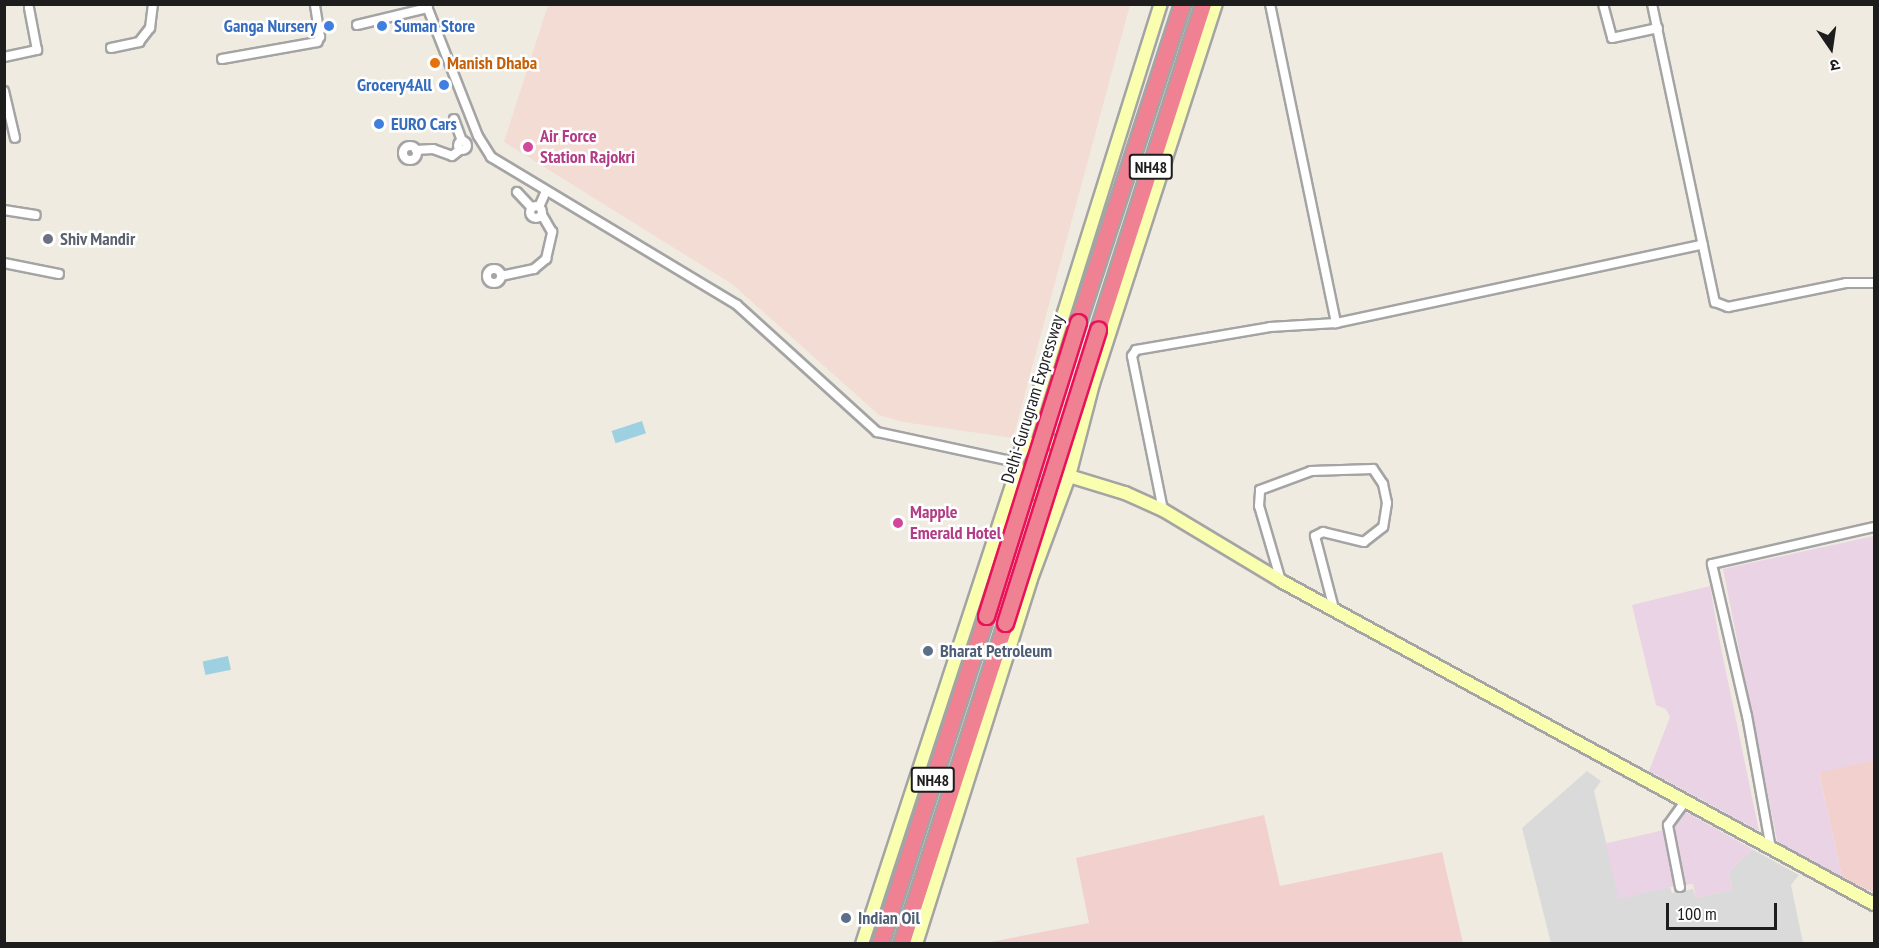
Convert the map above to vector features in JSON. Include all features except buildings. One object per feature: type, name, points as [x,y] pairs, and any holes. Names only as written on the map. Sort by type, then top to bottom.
[{"type":"highway","name":"Delhi-Gurugram Expressway","points":[[880,944],[1182,4]]},
{"type":"highway","name":"NH48","points":[[901,944],[1203,4]]},
{"type":"main road","points":[[861,944],[987,561],[1161,4]]},
{"type":"main road","points":[[916,944],[1032,579],[1068,475],[1093,384],[1216,4]]},
{"type":"main road","points":[[1045,374],[1072,389],[1086,390],[1093,384]]},
{"type":"main road","points":[[1017,463],[1030,443],[1051,441],[1061,447],[1068,475]]},
{"type":"main road","points":[[1017,463],[1025,488],[1035,493],[1055,492],[1068,475]]},
{"type":"main road","points":[[1068,475],[1125,493],[1163,510],[1281,581],[1581,741],[1685,802],[1875,904]]},
{"type":"main road","points":[[987,561],[998,552],[1017,551],[1030,565],[1032,579]]},
{"type":"street","points":[[111,48],[139,42],[150,28],[153,4]]},
{"type":"street","points":[[222,59],[317,42],[320,38],[315,4]]},
{"type":"street","points":[[1270,4],[1336,322]]},
{"type":"street","points":[[1603,4],[1612,38],[1658,28]]},
{"type":"street","points":[[1652,4],[1713,296],[1721,306],[1854,281],[1875,283]]},
{"type":"street","points":[[357,25],[427,6],[483,148],[491,157],[738,305],[877,432],[1017,463]]},
{"type":"street","points":[[4,57],[37,50],[29,8]]},
{"type":"street","points":[[4,92],[15,138]]},
{"type":"street","points":[[454,119],[463,145]]},
{"type":"street","points":[[463,145],[483,148]]},
{"type":"street","points":[[416,150],[433,149],[452,156],[463,145]]},
{"type":"street","points":[[538,210],[546,191]]},
{"type":"street","points":[[501,276],[534,268],[546,259],[552,232],[538,210],[517,192]]},
{"type":"street","points":[[4,210],[36,215]]},
{"type":"street","points":[[1163,510],[1133,352],[1140,347],[1254,329],[1336,322],[1703,244]]},
{"type":"street","points":[[4,263],[59,274]]},
{"type":"street","points":[[1281,581],[1258,501],[1260,490],[1311,471],[1373,469],[1383,484],[1387,503],[1383,527],[1364,542],[1323,532],[1315,536],[1334,609]]},
{"type":"street","points":[[1771,849],[1747,716],[1712,564],[1875,527]]},
{"type":"street","points":[[1680,887],[1668,825],[1685,802]]},
{"type":"shaded area","points":[[548,5],[1130,5],[1013,438],[903,422],[879,415],[732,284],[504,142]]},
{"type":"shaded area","points":[[1874,536],[1874,760],[1819,773],[1842,877],[1778,845],[1723,569]]},
{"type":"shaded area","points":[[1710,586],[1759,831],[1649,771],[1670,717],[1666,709],[1656,705],[1632,605]]},
{"type":"shaded area","points":[[1874,760],[1874,893],[1842,877],[1819,772]]},
{"type":"shaded area","points":[[1587,771],[1601,781],[1594,791],[1619,898],[1670,887],[1672,893],[1693,889],[1696,898],[1732,890],[1729,872],[1752,849],[1799,875],[1791,885],[1803,943],[1551,943],[1522,828]]},
{"type":"shaded area","points":[[1686,812],[1752,849],[1729,872],[1732,890],[1696,898],[1693,884],[1684,885],[1673,829],[1674,819]]},
{"type":"shaded area","points":[[1264,815],[1280,886],[1442,852],[1463,943],[985,943],[1089,923],[1076,858]]},
{"type":"shaded area","points":[[1664,830],[1677,886],[1618,899],[1606,843]]},
{"type":"water","points":[[642,421],[646,433],[616,443],[612,431]]},
{"type":"water","points":[[228,656],[231,670],[205,675],[203,661]]},
{"type":"place","name":"Ganga Nursery","points":[[329,26]]},
{"type":"place","name":"Suman Store","points":[[382,26]]},
{"type":"place","name":"Manish Dhaba","points":[[435,63]]},
{"type":"place","name":"Grocery4All","points":[[444,85]]},
{"type":"place","name":"EURO Cars","points":[[379,124]]},
{"type":"place","name":"Air Force Station Rajokri","points":[[528,147]]},
{"type":"place","name":"Shiv Mandir","points":[[48,239]]},
{"type":"place","name":"Mapple Emerald Hotel","points":[[898,523]]},
{"type":"place","name":"Bharat Petroleum","points":[[928,651]]},
{"type":"place","name":"Indian Oil","points":[[846,918]]}]
